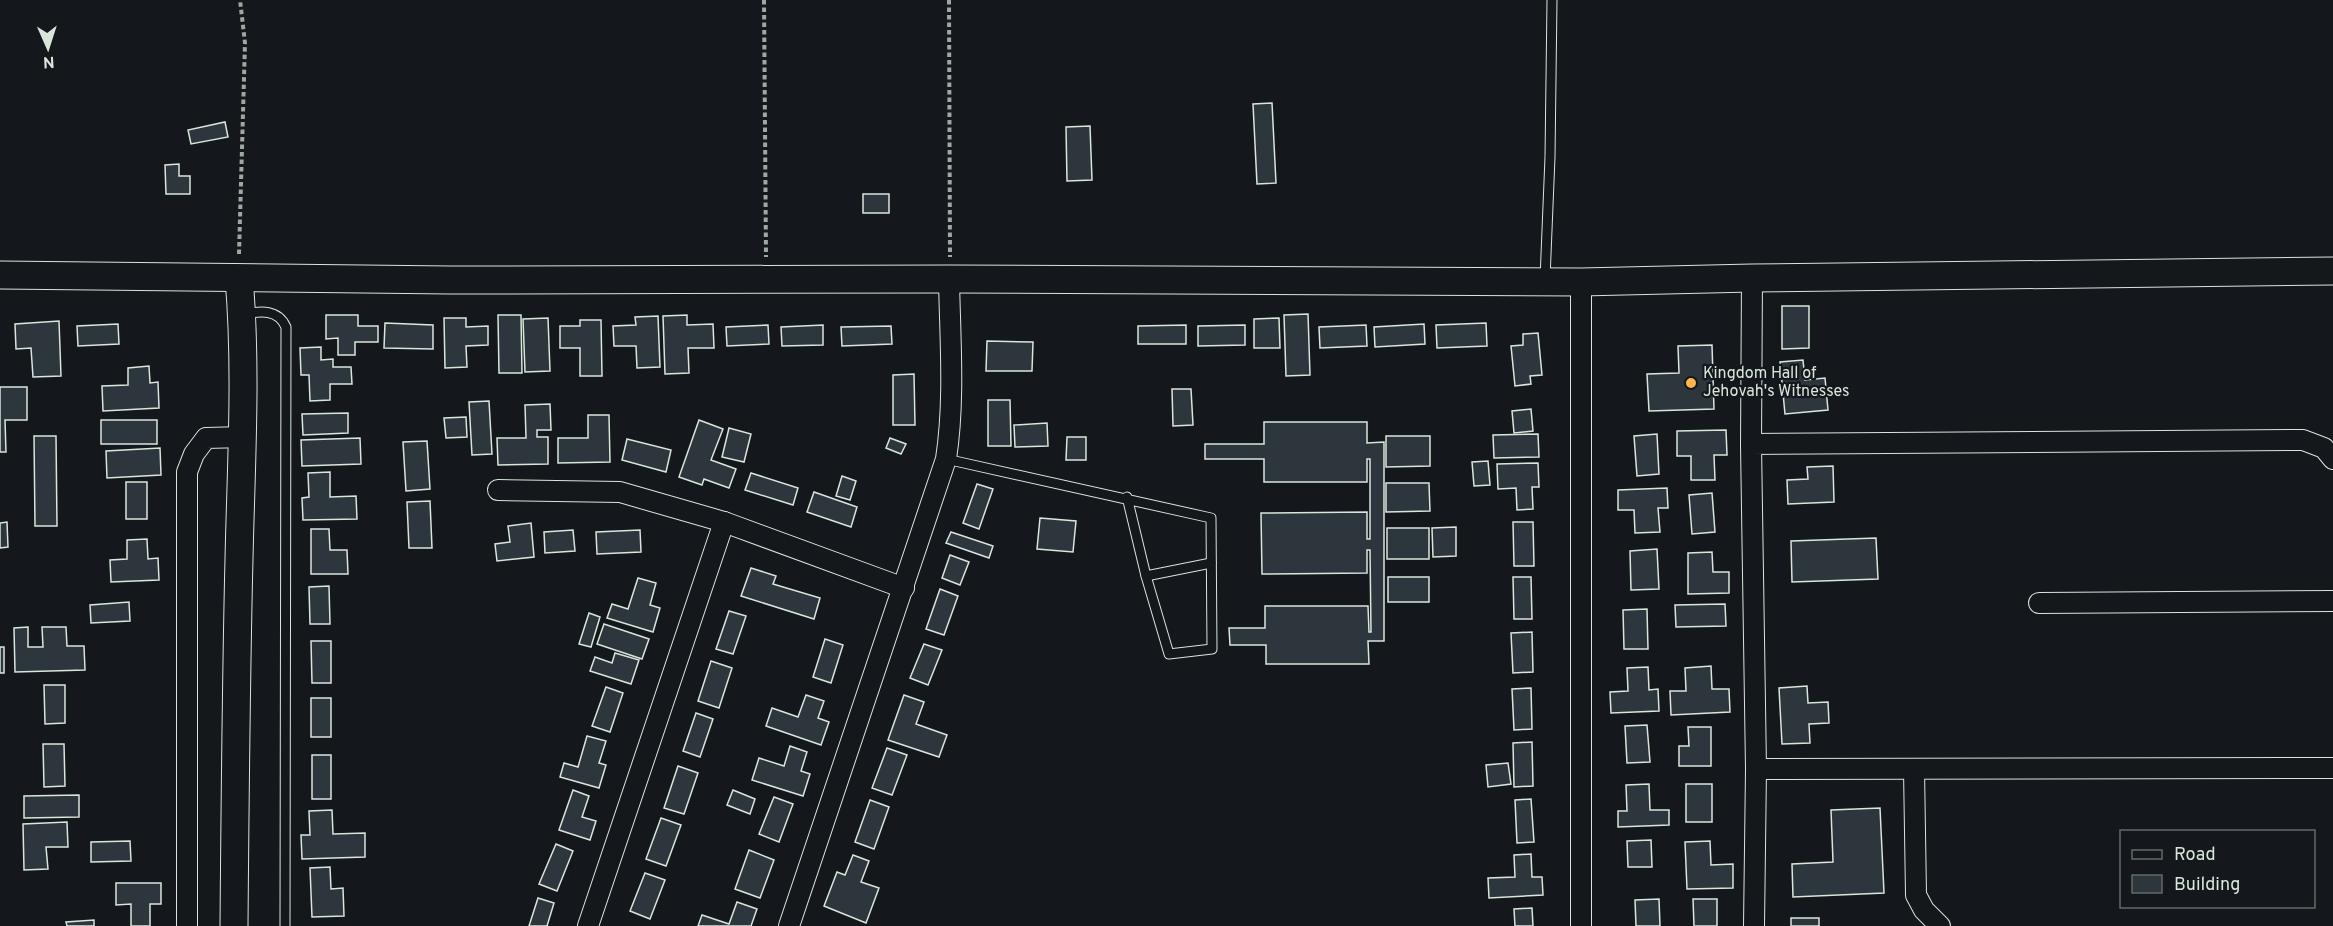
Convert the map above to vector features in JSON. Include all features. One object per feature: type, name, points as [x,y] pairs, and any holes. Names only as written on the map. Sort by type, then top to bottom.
[{"type":"street","points":[[0,275],[239,278],[1581,282],[2333,271]]},
{"type":"street","points":[[234,926],[236,670],[244,437],[242,315],[239,278]]},
{"type":"street","points":[[1752,278],[1751,444],[1756,770],[1754,926]]},
{"type":"street","points":[[789,926],[946,459],[950,408],[950,279]]},
{"type":"street","points":[[1581,282],[1581,926]]},
{"type":"street","points":[[187,926],[187,472],[194,454],[206,438],[244,437]]},
{"type":"street","points":[[1751,444],[2303,440],[2324,448],[2333,459]]},
{"type":"street","points":[[498,490],[620,492],[724,522],[904,588]]},
{"type":"street","points":[[588,926],[724,522]]},
{"type":"street","points":[[2039,603],[2333,601]]},
{"type":"street","points":[[1756,770],[2333,768]]},
{"type":"street","points":[[1914,769],[1916,894],[1924,910],[1940,926]]},
{"type":"lane","points":[[1545,282],[1550,157],[1552,0]]},
{"type":"lane","points":[[242,315],[259,311],[272,313],[282,318],[286,327],[285,926]]},
{"type":"lane","points":[[946,459],[1127,497],[1211,518],[1212,649],[1168,654],[1127,497]]},
{"type":"lane","points":[[1146,576],[1210,563]]},
{"type":"path","points":[[239,278],[245,44],[240,0]]},
{"type":"path","points":[[764,0],[766,279]]},
{"type":"path","points":[[949,0],[950,279]]},
{"type":"building","points":[[1272,103],[1276,183],[1257,184],[1253,104]]},
{"type":"building","points":[[225,122],[228,137],[191,144],[188,130]]},
{"type":"building","points":[[1090,126],[1092,180],[1067,181],[1066,127]]},
{"type":"building","points":[[179,164],[179,176],[190,176],[190,194],[166,194],[165,165]]},
{"type":"building","points":[[863,194],[889,194],[889,213],[863,213]]},
{"type":"building","points":[[1782,306],[1809,306],[1809,348],[1782,349]]},
{"type":"building","points":[[1308,314],[1310,375],[1286,376],[1284,315]]},
{"type":"building","points":[[326,315],[358,315],[358,326],[378,326],[378,342],[355,342],[355,355],[338,355],[338,338],[326,339]]},
{"type":"building","points":[[498,315],[521,315],[522,373],[499,373]]},
{"type":"building","points":[[687,315],[687,325],[713,324],[714,348],[688,348],[689,373],[665,374],[663,316]]},
{"type":"building","points":[[658,316],[660,367],[637,368],[636,346],[614,346],[613,326],[636,325],[635,317]]},
{"type":"building","points":[[444,318],[466,318],[466,327],[488,326],[488,345],[466,346],[467,367],[445,368]]},
{"type":"building","points":[[548,318],[550,371],[525,372],[523,319]]},
{"type":"building","points":[[1279,318],[1280,348],[1254,348],[1254,319]]},
{"type":"building","points":[[580,320],[601,320],[602,376],[580,376],[580,348],[560,348],[560,326],[580,326]]},
{"type":"building","points":[[59,321],[61,376],[33,377],[31,348],[16,349],[15,324]]},
{"type":"building","points":[[385,323],[433,325],[433,349],[384,348]]},
{"type":"building","points":[[1486,323],[1487,346],[1437,348],[1436,325]]},
{"type":"building","points":[[118,324],[119,344],[78,346],[77,326]]},
{"type":"building","points":[[1424,324],[1425,344],[1375,347],[1374,327]]},
{"type":"building","points":[[768,325],[769,344],[727,346],[726,327]]},
{"type":"building","points":[[823,325],[823,345],[782,346],[781,327]]},
{"type":"building","points":[[1186,325],[1186,344],[1138,344],[1138,326]]},
{"type":"building","points":[[1245,325],[1245,345],[1198,346],[1198,326]]},
{"type":"building","points":[[1366,325],[1367,346],[1320,348],[1319,327]]},
{"type":"building","points":[[891,326],[892,344],[842,346],[841,327]]},
{"type":"building","points":[[1538,333],[1542,375],[1530,376],[1531,384],[1515,386],[1511,346],[1523,345],[1523,334]]},
{"type":"building","points":[[987,341],[1033,342],[1032,371],[986,371]]},
{"type":"building","points":[[1712,345],[1714,409],[1649,411],[1647,374],[1679,373],[1678,346]]},
{"type":"building","points":[[321,347],[321,360],[333,359],[333,367],[351,367],[352,384],[330,384],[330,400],[310,401],[309,375],[301,375],[300,348]]},
{"type":"building","points":[[1803,360],[1805,380],[1825,378],[1828,410],[1785,414],[1780,362]]},
{"type":"building","points":[[149,366],[150,383],[158,382],[159,408],[103,411],[102,386],[128,385],[128,368]]},
{"type":"building","points":[[914,374],[915,425],[893,425],[893,375]]},
{"type":"building","points":[[0,387],[27,387],[27,420],[5,420],[6,452],[0,452]]},
{"type":"building","points":[[1172,389],[1191,389],[1193,425],[1173,426]]},
{"type":"building","points":[[988,400],[1010,400],[1011,446],[988,446]]},
{"type":"building","points":[[489,401],[492,454],[472,455],[469,402]]},
{"type":"building","points":[[550,404],[551,430],[537,430],[537,437],[548,437],[548,464],[498,465],[497,438],[526,438],[525,405]]},
{"type":"building","points":[[1531,409],[1533,431],[1514,433],[1512,411]]},
{"type":"building","points":[[348,413],[348,433],[303,435],[302,414]]},
{"type":"building","points":[[588,415],[609,415],[610,462],[558,463],[558,438],[588,438]]},
{"type":"building","points":[[466,417],[467,437],[446,438],[444,418]]},
{"type":"building","points":[[101,420],[157,420],[157,444],[101,444]]},
{"type":"building","points":[[699,420],[723,429],[711,460],[736,469],[729,488],[704,479],[702,485],[679,477]]},
{"type":"building","points":[[1264,422],[1367,422],[1367,443],[1384,442],[1384,641],[1368,641],[1369,664],[1266,664],[1266,645],[1230,645],[1229,628],[1265,628],[1265,606],[1368,606],[1369,632],[1371,632],[1370,550],[1367,550],[1367,573],[1262,574],[1261,513],[1367,512],[1367,539],[1370,539],[1370,459],[1367,459],[1367,482],[1264,482],[1264,459],[1205,459],[1205,444],[1264,444]]},
{"type":"building","points":[[1047,423],[1048,446],[1015,447],[1014,425]]},
{"type":"building","points":[[729,428],[751,434],[744,462],[722,457]]},
{"type":"building","points":[[1726,430],[1727,455],[1714,455],[1715,480],[1691,480],[1691,456],[1677,456],[1677,431]]},
{"type":"building","points":[[1538,434],[1539,457],[1494,458],[1493,435]]},
{"type":"building","points":[[1657,434],[1659,474],[1637,476],[1634,436]]},
{"type":"building","points":[[34,436],[56,436],[57,526],[35,526]]},
{"type":"building","points":[[1386,436],[1430,436],[1430,466],[1386,467]]},
{"type":"building","points":[[1067,437],[1086,437],[1086,460],[1066,460]]},
{"type":"building","points":[[360,438],[361,464],[302,466],[301,440]]},
{"type":"building","points":[[890,438],[906,444],[901,454],[886,448]]},
{"type":"building","points":[[627,439],[671,450],[666,472],[622,460]]},
{"type":"building","points":[[427,441],[430,489],[406,491],[403,442]]},
{"type":"building","points":[[160,448],[161,475],[107,478],[106,451]]},
{"type":"building","points":[[1488,461],[1490,485],[1474,486],[1472,462]]},
{"type":"building","points":[[1538,463],[1539,487],[1532,487],[1533,509],[1517,510],[1516,488],[1498,489],[1497,464]]},
{"type":"building","points":[[1833,466],[1834,502],[1788,504],[1787,480],[1808,479],[1807,467]]},
{"type":"building","points":[[330,472],[330,497],[356,496],[357,519],[303,520],[302,498],[309,497],[308,473]]},
{"type":"building","points":[[751,473],[798,488],[793,505],[745,490]]},
{"type":"building","points":[[842,476],[856,481],[850,500],[836,496]]},
{"type":"building","points":[[126,482],[147,482],[147,519],[126,519]]},
{"type":"building","points":[[1386,483],[1429,483],[1430,511],[1386,512]]},
{"type":"building","points":[[977,484],[993,489],[979,529],[963,523]]},
{"type":"building","points":[[1667,488],[1668,508],[1658,508],[1660,532],[1635,533],[1634,510],[1618,510],[1618,490]]},
{"type":"building","points":[[814,492],[857,507],[851,527],[807,512]]},
{"type":"building","points":[[1712,493],[1715,532],[1692,534],[1689,495]]},
{"type":"building","points":[[430,501],[432,548],[409,548],[407,502]]},
{"type":"building","points":[[1040,518],[1076,521],[1073,552],[1037,549]]},
{"type":"building","points":[[7,522],[8,547],[0,548],[0,523]]},
{"type":"building","points":[[1513,522],[1533,522],[1534,566],[1514,566]]},
{"type":"building","points":[[531,523],[534,557],[497,561],[495,544],[510,542],[508,526]]},
{"type":"building","points":[[1456,527],[1456,556],[1433,557],[1432,528]]},
{"type":"building","points":[[1387,528],[1429,528],[1429,559],[1387,559]]},
{"type":"building","points":[[311,529],[329,529],[330,550],[347,550],[348,574],[311,574]]},
{"type":"building","points":[[573,530],[575,551],[545,553],[544,532]]},
{"type":"building","points":[[640,530],[641,552],[597,554],[596,532]]},
{"type":"building","points":[[951,532],[993,546],[989,558],[946,543]]},
{"type":"building","points":[[1876,538],[1878,579],[1792,582],[1791,541]]},
{"type":"building","points":[[147,539],[148,559],[158,558],[159,580],[111,582],[110,560],[127,559],[127,540]]},
{"type":"building","points":[[1657,549],[1659,589],[1631,590],[1630,551]]},
{"type":"building","points":[[1712,552],[1713,572],[1729,572],[1729,593],[1688,594],[1688,553]]},
{"type":"building","points":[[950,555],[969,562],[960,585],[942,578]]},
{"type":"building","points":[[751,568],[776,576],[773,584],[820,598],[814,619],[741,596]]},
{"type":"building","points":[[1388,577],[1429,577],[1429,602],[1388,602]]},
{"type":"building","points":[[1513,577],[1531,577],[1532,619],[1514,619]]},
{"type":"building","points":[[638,578],[656,583],[650,605],[660,608],[653,632],[607,618],[612,604],[628,609]]},
{"type":"building","points":[[329,586],[330,624],[310,624],[309,587]]},
{"type":"building","points":[[940,589],[958,596],[944,635],[926,629]]},
{"type":"building","points":[[129,602],[130,621],[91,623],[90,605]]},
{"type":"building","points":[[1725,604],[1726,626],[1676,627],[1675,605]]},
{"type":"building","points":[[1647,609],[1648,649],[1624,649],[1623,610]]},
{"type":"building","points":[[729,611],[746,616],[733,654],[716,649]]},
{"type":"building","points":[[589,613],[600,617],[591,647],[579,644]]},
{"type":"building","points":[[604,624],[649,639],[642,659],[597,644]]},
{"type":"building","points":[[28,627],[28,647],[43,647],[42,627],[66,627],[67,646],[84,646],[85,670],[15,672],[14,628]]},
{"type":"building","points":[[1532,632],[1533,672],[1513,673],[1511,633]]},
{"type":"building","points":[[825,639],[843,645],[831,683],[813,677]]},
{"type":"building","points":[[311,641],[331,641],[331,683],[312,683]]},
{"type":"building","points":[[924,644],[942,650],[928,685],[910,678]]},
{"type":"building","points":[[0,647],[4,647],[4,673],[0,673]]},
{"type":"building","points":[[615,653],[639,660],[631,684],[590,671],[595,657],[612,663]]},
{"type":"building","points":[[711,661],[732,668],[719,708],[698,701]]},
{"type":"building","points":[[1711,666],[1712,689],[1729,689],[1730,712],[1671,715],[1670,691],[1686,691],[1685,668]]},
{"type":"building","points":[[1648,667],[1649,690],[1658,689],[1659,711],[1611,713],[1610,692],[1628,691],[1627,668]]},
{"type":"building","points":[[44,685],[65,685],[65,723],[45,724]]},
{"type":"building","points":[[1807,686],[1808,703],[1828,702],[1829,723],[1809,724],[1810,743],[1782,744],[1779,688]]},
{"type":"building","points":[[606,687],[623,693],[610,732],[592,726]]},
{"type":"building","points":[[1531,688],[1532,729],[1514,730],[1512,689]]},
{"type":"building","points":[[806,695],[824,701],[818,718],[829,722],[821,745],[766,726],[772,708],[798,717]]},
{"type":"building","points":[[904,695],[924,702],[916,724],[947,735],[939,757],[888,740]]},
{"type":"building","points":[[311,698],[331,698],[331,737],[311,737]]},
{"type":"building","points":[[696,713],[713,719],[700,757],[683,751]]},
{"type":"building","points":[[1647,725],[1650,762],[1627,763],[1625,726]]},
{"type":"building","points":[[1688,727],[1711,727],[1711,766],[1679,766],[1679,746],[1689,746]]},
{"type":"building","points":[[587,736],[606,741],[599,763],[606,765],[599,788],[560,777],[564,763],[578,767]]},
{"type":"building","points":[[1532,742],[1533,786],[1514,787],[1513,743]]},
{"type":"building","points":[[43,744],[64,744],[65,786],[44,787]]},
{"type":"building","points":[[790,746],[807,752],[801,771],[810,774],[803,796],[752,780],[759,758],[784,766]]},
{"type":"building","points":[[887,748],[907,755],[892,795],[872,788]]},
{"type":"building","points":[[312,755],[331,755],[331,799],[312,799]]},
{"type":"building","points":[[1508,763],[1511,784],[1488,787],[1486,765]]},
{"type":"building","points":[[678,766],[698,773],[684,814],[664,808]]},
{"type":"building","points":[[1649,784],[1650,810],[1669,810],[1669,825],[1618,827],[1618,811],[1627,811],[1626,785]]},
{"type":"building","points":[[1686,784],[1712,784],[1712,822],[1686,822]]},
{"type":"building","points":[[573,790],[589,796],[582,817],[596,821],[590,840],[559,830]]},
{"type":"building","points":[[733,790],[755,799],[750,814],[727,805]]},
{"type":"building","points":[[79,795],[79,817],[24,818],[24,796]]},
{"type":"building","points":[[774,797],[793,804],[779,842],[759,834]]},
{"type":"building","points":[[1531,799],[1534,842],[1517,843],[1515,800]]},
{"type":"building","points":[[870,800],[889,807],[874,849],[855,842]]},
{"type":"building","points":[[1880,808],[1884,893],[1793,897],[1792,864],[1833,862],[1831,810]]},
{"type":"building","points":[[332,810],[333,834],[365,833],[365,857],[302,859],[301,835],[310,835],[309,811]]},
{"type":"building","points":[[661,818],[681,825],[666,866],[646,859]]},
{"type":"building","points":[[67,822],[68,847],[46,847],[48,869],[24,870],[23,824]]},
{"type":"building","points":[[1651,840],[1652,867],[1628,867],[1627,841]]},
{"type":"building","points":[[130,841],[131,861],[91,862],[91,842]]},
{"type":"building","points":[[1710,841],[1711,865],[1733,864],[1733,888],[1687,889],[1685,842]]},
{"type":"building","points":[[556,844],[573,851],[557,891],[539,884]]},
{"type":"building","points":[[749,850],[774,860],[760,898],[735,889]]},
{"type":"building","points":[[1531,854],[1532,877],[1542,877],[1543,895],[1489,898],[1488,878],[1515,877],[1514,855]]},
{"type":"building","points":[[853,855],[869,861],[861,882],[879,888],[866,923],[824,906],[837,872],[845,875]]},
{"type":"building","points":[[330,867],[331,889],[343,888],[344,916],[312,917],[310,868]]},
{"type":"building","points":[[645,873],[665,880],[650,919],[630,911]]},
{"type":"building","points":[[116,883],[161,883],[161,904],[150,904],[150,926],[131,926],[131,904],[116,905]]},
{"type":"building","points":[[538,898],[554,903],[547,926],[529,926]]},
{"type":"building","points":[[1659,899],[1660,926],[1636,926],[1635,900]]},
{"type":"building","points":[[1693,899],[1717,899],[1717,926],[1694,926]]},
{"type":"building","points":[[737,902],[757,909],[751,926],[698,926],[702,915],[729,924]]},
{"type":"building","points":[[1532,908],[1533,926],[1515,926],[1514,909]]},
{"type":"building","points":[[1791,918],[1819,918],[1819,926],[1791,926]]},
{"type":"building","points":[[94,920],[94,926],[67,926],[66,922]]},
{"type":"place","name":"Kingdom Hall of Jehovah's Witnesses","points":[[1691,383]]}]
